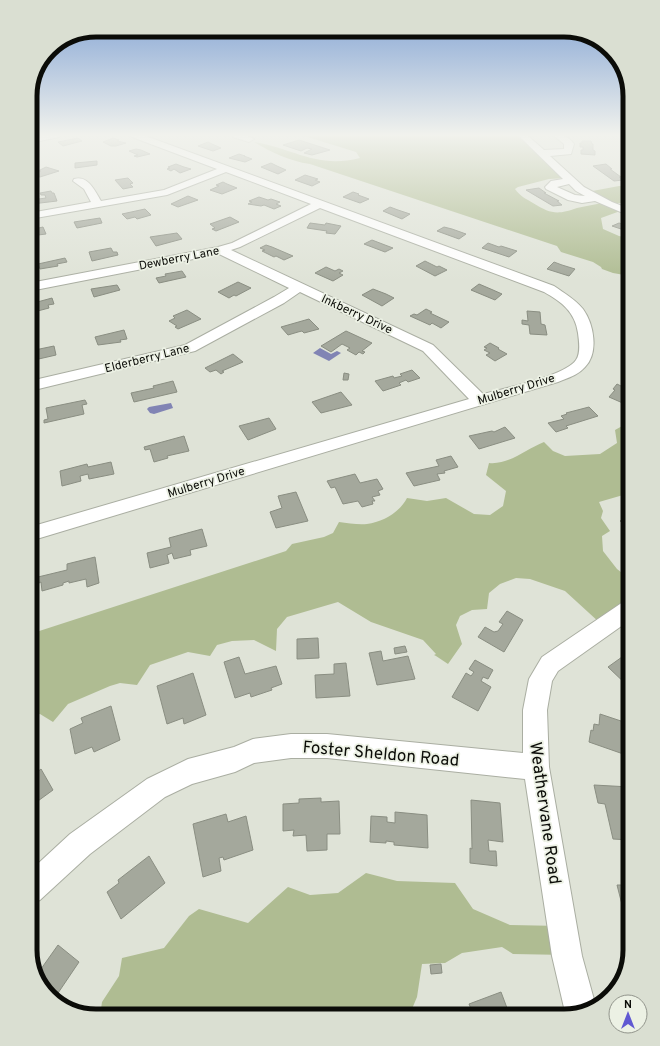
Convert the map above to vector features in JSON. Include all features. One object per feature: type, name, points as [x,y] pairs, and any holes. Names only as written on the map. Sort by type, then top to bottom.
[{"type":"street","points":[[83,184],[88,187],[98,205]]},
{"type":"street","points":[[37,215],[167,192],[188,184]]},
{"type":"street","name":"Mulberry Drive","points":[[37,532],[553,379],[578,366],[583,361],[587,346],[578,312],[562,296],[549,289],[265,184]]},
{"type":"street","points":[[554,184],[550,187],[574,200],[596,198]]},
{"type":"street","points":[[574,184],[596,198],[623,210]]},
{"type":"street","name":"Dewberry Lane","points":[[37,286],[220,250],[236,245],[319,204]]},
{"type":"street","name":"Inkberry Drive","points":[[220,250],[428,348],[480,400]]},
{"type":"street","name":"Elderberry Lane","points":[[37,384],[190,348],[299,288]]},
{"type":"street","name":"Weathervane Road","points":[[579,1007],[567,956],[536,767],[535,710],[541,679],[550,664],[623,613]]},
{"type":"street","name":"Foster Sheldon Road","points":[[37,884],[80,844],[156,788],[188,772],[235,759],[253,751],[290,746],[327,746],[536,767]]},
{"type":"green space","points":[[370,184],[530,184],[515,189],[523,197],[539,207],[554,212],[564,212],[602,203],[587,192],[623,186],[623,203],[609,203],[623,210],[601,218],[603,229],[623,237],[623,275],[602,269],[593,262],[561,252],[557,246]]},
{"type":"green space","points":[[623,426],[623,495],[599,502],[603,511],[601,518],[610,531],[602,536],[603,551],[617,569],[623,574],[623,610],[600,623],[565,591],[530,579],[516,578],[500,584],[489,593],[487,609],[472,610],[460,616],[456,625],[462,644],[448,664],[434,655],[436,654],[423,640],[371,622],[338,602],[287,617],[277,629],[276,651],[254,640],[232,641],[217,645],[210,656],[188,652],[150,665],[137,685],[120,683],[68,704],[53,722],[40,714],[37,715],[37,632],[286,551],[292,544],[324,537],[333,533],[339,522],[364,524],[385,519],[400,508],[407,498],[427,501],[446,498],[474,514],[490,515],[503,506],[506,491],[486,475],[489,463],[504,462],[544,442],[553,451],[565,456],[600,454],[617,443],[615,430]]},
{"type":"green space","points":[[366,873],[397,881],[455,883],[473,909],[510,925],[561,926],[567,955],[513,954],[502,947],[462,953],[445,963],[422,964],[417,997],[412,1009],[101,1009],[102,1002],[119,976],[122,958],[164,948],[189,916],[199,909],[248,923],[288,887],[310,895],[338,893]]},
{"type":"water","points":[[320,348],[331,354],[337,351],[341,353],[329,361],[313,353]]},
{"type":"water","points":[[171,403],[173,408],[154,414],[150,413],[147,409],[149,407]]},
{"type":"building","points":[[118,184],[131,184],[133,187],[123,189]]},
{"type":"building","points":[[227,184],[237,188],[222,194],[210,190],[219,186],[216,185]]},
{"type":"building","points":[[306,184],[316,184],[312,186]]},
{"type":"building","points":[[539,188],[546,193],[544,193],[559,201],[557,201],[562,205],[553,206],[526,190]]},
{"type":"building","points":[[51,191],[54,193],[57,201],[37,203],[37,199],[46,198],[45,195],[41,195],[40,193]]},
{"type":"building","points":[[353,192],[369,199],[360,203],[343,197]]},
{"type":"building","points":[[188,196],[198,200],[178,207],[171,204]]},
{"type":"building","points":[[259,197],[280,202],[276,204],[281,206],[274,209],[264,205],[248,204],[252,202],[249,201]]},
{"type":"building","points":[[390,207],[410,214],[402,219],[383,211]]},
{"type":"building","points":[[145,209],[151,215],[137,219],[135,217],[127,219],[122,214]]},
{"type":"building","points":[[230,217],[239,222],[216,231],[212,229],[215,228],[210,224]]},
{"type":"building","points":[[100,218],[102,223],[77,228],[74,222]]},
{"type":"building","points":[[310,223],[325,225],[326,223],[341,226],[335,234],[326,233],[327,231],[307,228]]},
{"type":"building","points":[[619,223],[623,224],[623,230],[612,226]]},
{"type":"building","points":[[43,227],[46,234],[37,235],[37,228]]},
{"type":"building","points":[[444,227],[466,234],[459,239],[437,231]]},
{"type":"building","points":[[177,233],[182,239],[156,246],[150,237]]},
{"type":"building","points":[[372,240],[393,248],[385,252],[364,244]]},
{"type":"building","points":[[488,243],[517,251],[509,257],[482,248]]},
{"type":"building","points":[[266,245],[293,256],[284,260],[276,256],[274,257],[262,251],[265,250],[260,248]]},
{"type":"building","points":[[111,248],[113,252],[117,252],[118,255],[92,261],[89,252]]},
{"type":"building","points":[[65,258],[67,262],[57,264],[58,266],[40,269],[38,264]]},
{"type":"building","points":[[425,261],[447,270],[435,276],[416,266]]},
{"type":"building","points":[[554,262],[575,269],[569,276],[547,269]]},
{"type":"building","points":[[326,267],[335,271],[339,269],[343,271],[339,273],[343,275],[333,281],[315,273]]},
{"type":"building","points":[[182,271],[186,277],[159,283],[156,278],[166,276],[165,274]]},
{"type":"building","points":[[238,282],[251,288],[229,298],[218,292]]},
{"type":"building","points":[[479,284],[502,294],[495,300],[471,290]]},
{"type":"building","points":[[117,285],[120,290],[94,297],[91,289]]},
{"type":"building","points":[[373,289],[394,298],[382,306],[362,295]]},
{"type":"building","points":[[52,298],[54,304],[48,305],[49,308],[37,311],[37,302]]},
{"type":"building","points":[[426,309],[432,312],[430,313],[449,322],[441,328],[432,323],[430,325],[410,316],[414,314],[417,315]]},
{"type":"building","points":[[187,310],[201,319],[178,329],[175,327],[177,326],[169,321],[175,318],[173,316]]},
{"type":"building","points":[[527,311],[540,312],[541,324],[545,325],[547,335],[530,334],[529,325],[522,324],[522,320],[528,321]]},
{"type":"building","points":[[309,319],[319,329],[304,333],[302,331],[288,335],[281,327]]},
{"type":"building","points":[[124,330],[127,339],[120,340],[121,342],[98,345],[95,337]]},
{"type":"building","points":[[346,331],[372,343],[362,351],[365,352],[363,354],[359,352],[356,355],[347,350],[350,348],[342,344],[331,352],[321,346]]},
{"type":"building","points":[[490,343],[507,354],[495,361],[486,355],[490,353],[484,350],[487,348],[484,347]]},
{"type":"building","points":[[54,346],[56,355],[37,359],[37,350]]},
{"type":"building","points":[[233,354],[243,362],[222,371],[224,372],[221,374],[216,370],[210,372],[205,368]]},
{"type":"building","points":[[412,370],[420,378],[408,382],[406,380],[399,383],[401,385],[383,391],[375,381],[393,376],[394,378],[402,376],[400,374]]},
{"type":"building","points":[[344,373],[349,374],[348,380],[343,380]]},
{"type":"building","points":[[173,381],[177,392],[134,402],[131,393],[154,388],[153,386]]},
{"type":"building","points":[[617,384],[621,386],[623,384],[623,403],[609,397],[615,390],[613,389]]},
{"type":"building","points":[[341,392],[352,405],[321,413],[312,402]]},
{"type":"building","points":[[85,400],[87,404],[82,405],[84,414],[44,423],[44,420],[48,419],[46,408]]},
{"type":"building","points":[[589,407],[598,416],[566,426],[568,428],[556,432],[548,423],[564,419],[561,416],[567,414],[566,413]]},
{"type":"building","points":[[269,418],[276,429],[248,440],[239,426]]},
{"type":"building","points":[[505,427],[515,438],[479,449],[469,436],[492,431],[494,432]]},
{"type":"building","points":[[184,436],[189,451],[167,456],[168,458],[154,462],[150,449],[145,450],[144,447]]},
{"type":"building","points":[[451,456],[458,467],[444,471],[445,473],[437,474],[440,480],[414,486],[406,473],[439,466],[436,460]]},
{"type":"building","points":[[111,462],[114,474],[89,479],[88,474],[80,476],[81,481],[62,486],[60,471],[87,464],[88,467]]},
{"type":"building","points":[[355,474],[360,483],[377,479],[383,489],[378,491],[380,495],[372,497],[375,501],[372,501],[373,504],[362,507],[358,501],[343,504],[335,487],[331,488],[327,481]]},
{"type":"building","points":[[296,492],[308,521],[276,528],[270,512],[282,508],[278,496]]},
{"type":"building","points":[[202,529],[207,546],[190,550],[191,555],[174,559],[172,553],[167,555],[169,563],[150,568],[147,553],[171,547],[169,538]]},
{"type":"building","points":[[95,557],[99,583],[87,587],[86,579],[69,583],[69,581],[63,583],[63,585],[42,591],[41,582],[39,583],[38,577],[67,570],[67,564]]},
{"type":"building","points":[[507,611],[523,620],[504,652],[478,637],[485,627],[494,632],[498,631],[503,624],[499,622]]},
{"type":"building","points":[[318,638],[319,658],[297,659],[297,639]]},
{"type":"building","points":[[405,646],[407,652],[395,654],[394,648]]},
{"type":"building","points":[[381,651],[383,661],[408,656],[415,679],[377,685],[369,653]]},
{"type":"building","points":[[239,657],[245,674],[276,666],[282,684],[271,688],[272,690],[251,697],[250,693],[235,698],[224,662]]},
{"type":"building","points":[[622,657],[623,658],[623,681],[608,667]]},
{"type":"building","points":[[475,660],[493,670],[488,679],[483,677],[481,681],[491,687],[478,711],[452,697],[466,673],[471,676],[474,672],[469,669]]},
{"type":"building","points":[[346,663],[350,696],[316,698],[315,675],[334,674],[334,664]]},
{"type":"building","points":[[193,673],[206,715],[184,724],[183,718],[167,724],[157,686]]},
{"type":"building","points":[[111,706],[120,740],[94,752],[92,747],[75,754],[70,729],[83,723],[81,718]]},
{"type":"building","points":[[600,714],[623,722],[623,754],[589,742],[591,730],[593,731],[594,724],[599,725]]},
{"type":"building","points":[[41,769],[53,790],[37,802],[37,772]]},
{"type":"building","points":[[594,785],[623,787],[623,840],[613,839],[605,804],[598,803]]},
{"type":"building","points":[[321,798],[321,802],[339,801],[340,834],[327,834],[327,850],[307,851],[306,835],[293,836],[294,830],[283,831],[283,804],[299,803],[299,799]]},
{"type":"building","points":[[471,800],[500,803],[503,842],[488,840],[489,851],[496,851],[497,866],[470,863],[470,848],[472,849]]},
{"type":"building","points":[[395,812],[427,815],[428,848],[394,845],[394,842],[386,841],[386,843],[370,842],[371,816],[387,817],[387,822],[395,823]]},
{"type":"building","points":[[226,814],[228,822],[246,816],[253,850],[224,860],[223,857],[219,858],[221,871],[203,877],[193,824]]},
{"type":"building","points":[[149,856],[165,883],[121,919],[107,892],[119,883],[118,880]]},
{"type":"building","points":[[617,885],[623,885],[623,909]]},
{"type":"building","points":[[58,945],[79,962],[57,994],[47,983],[40,970]]},
{"type":"building","points":[[441,964],[442,973],[431,974],[430,965]]},
{"type":"building","points":[[501,992],[507,1009],[471,1009],[469,1004]]}]
